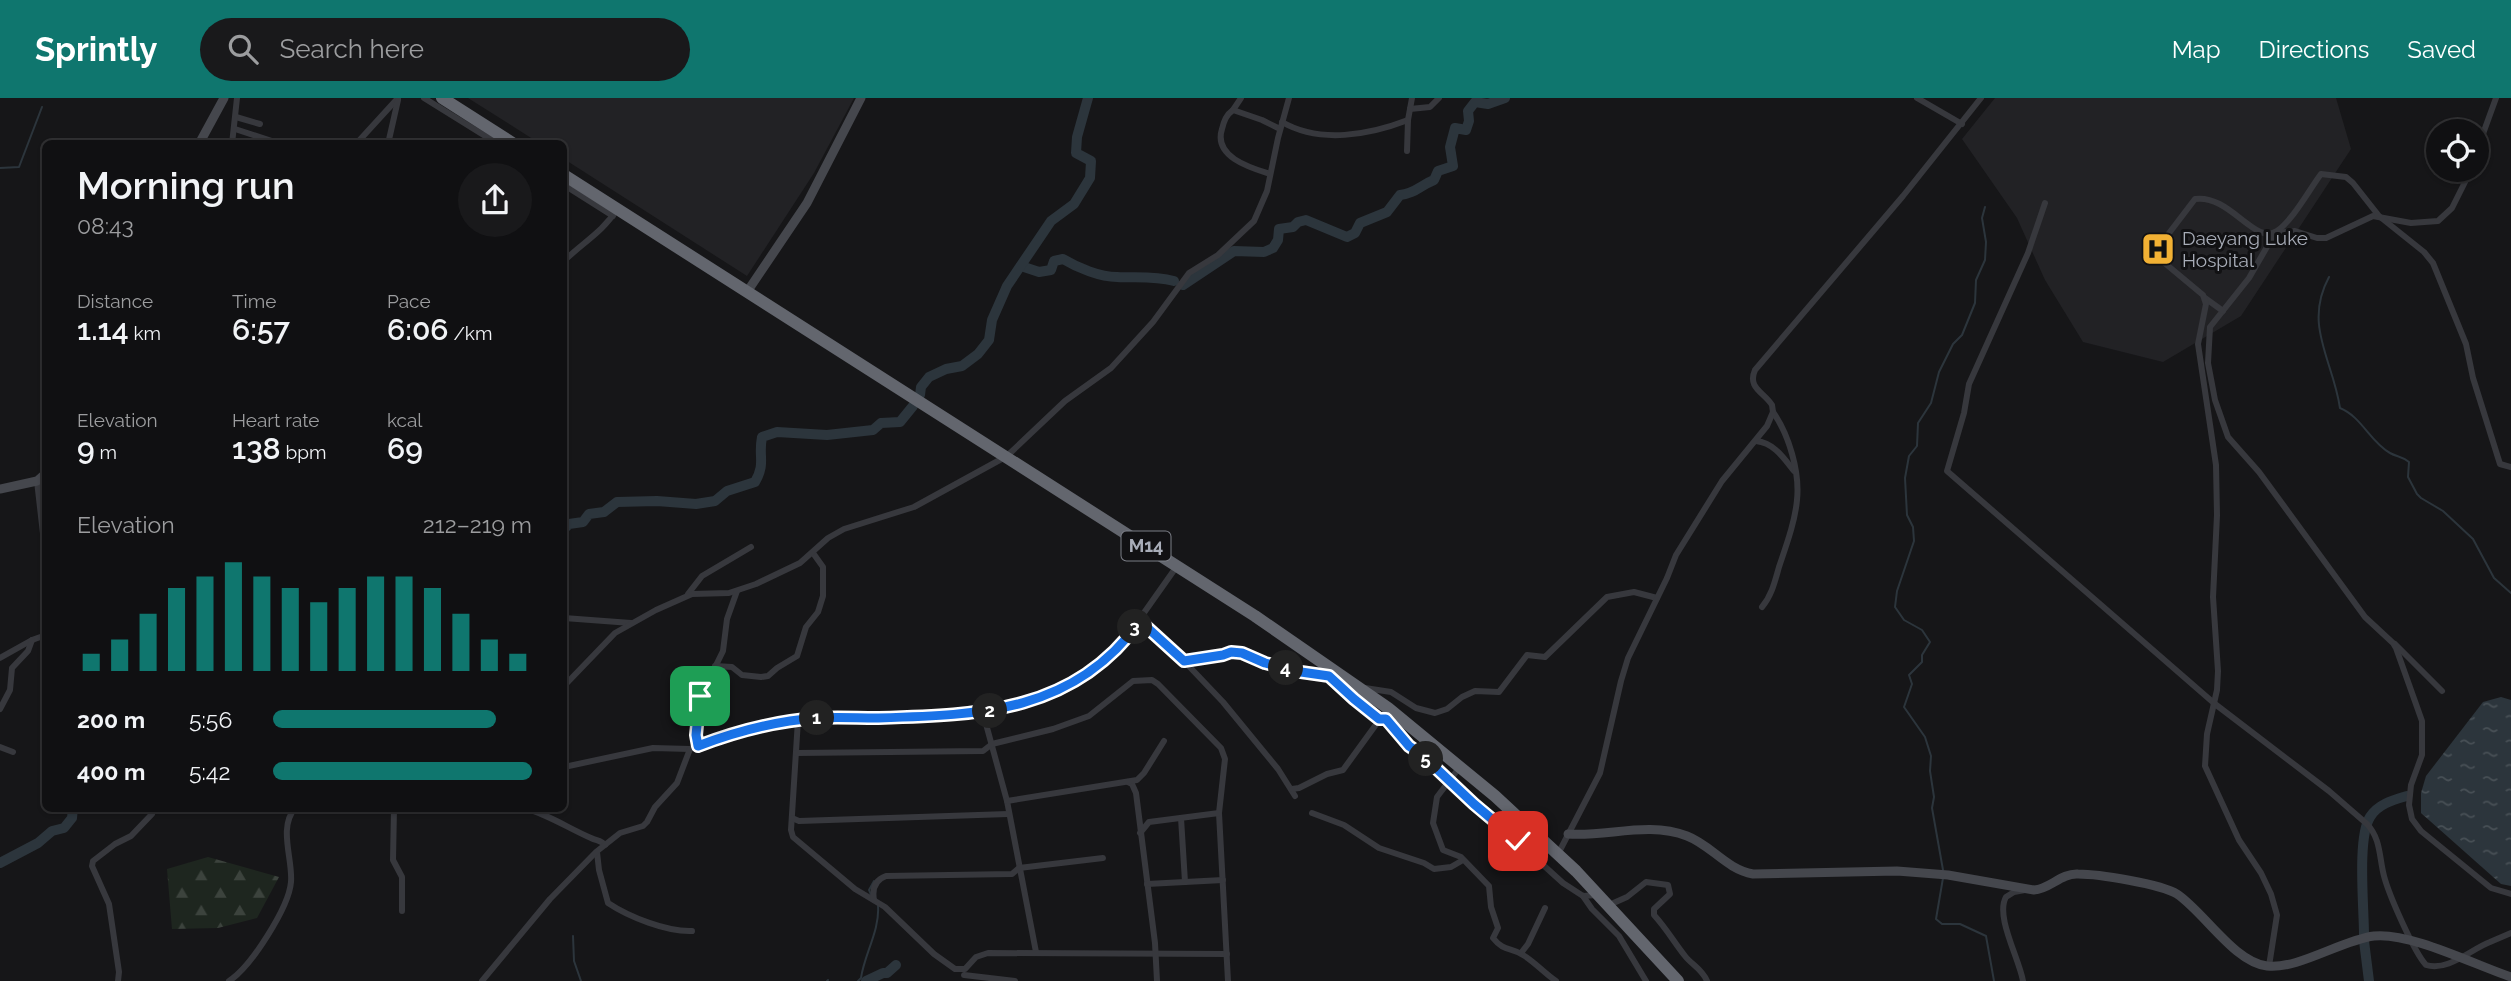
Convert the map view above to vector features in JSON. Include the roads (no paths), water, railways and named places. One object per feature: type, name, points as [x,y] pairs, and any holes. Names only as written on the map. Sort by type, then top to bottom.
[{"type":"highway","points":[[442,98],[508,140]]},
{"type":"highway","name":"M14","points":[[567,177],[615,213],[747,292],[1255,616],[1388,708],[1460,766],[1558,854],[1678,981]]},
{"type":"street","points":[[201,140],[224,98]]},
{"type":"street","points":[[233,140],[237,98]]},
{"type":"street","points":[[361,140],[398,98]]},
{"type":"street","points":[[389,140],[398,98]]},
{"type":"street","points":[[424,98],[492,140]]},
{"type":"street","points":[[747,292],[807,203],[861,98]]},
{"type":"street","points":[[1241,98],[1225,119],[1220,134],[1228,154],[1249,168],[1270,174]]},
{"type":"street","points":[[567,683],[615,633],[632,623],[687,596],[737,591],[792,567],[813,553],[828,538],[844,529],[914,508],[1007,456],[1065,401],[1111,368],[1153,322],[1189,273],[1218,255],[1248,229],[1260,210],[1289,98]]},
{"type":"street","points":[[1407,151],[1412,98]]},
{"type":"street","points":[[1410,109],[1430,107],[1439,98]]},
{"type":"street","points":[[1917,98],[1962,124]]},
{"type":"street","points":[[1762,607],[1770,595],[1786,551],[1797,500],[1794,471],[1786,438],[1769,401],[1753,385],[1752,376],[1981,98]]},
{"type":"street","points":[[2488,119],[2496,98]]},
{"type":"street","points":[[1233,110],[1300,131],[1337,135],[1365,134],[1408,120]]},
{"type":"street","points":[[236,117],[260,124]]},
{"type":"street","points":[[235,129],[269,140]]},
{"type":"street","points":[[2210,327],[2249,278],[2275,233],[2321,174],[2336,174],[2353,183],[2379,216],[2424,252],[2433,263],[2466,344],[2473,377],[2500,464],[2511,467]]},
{"type":"street","points":[[2223,311],[2161,260],[2158,250],[2195,199],[2220,202],[2260,233],[2295,231],[2316,238],[2326,238],[2365,218],[2379,216],[2411,223],[2438,221],[2452,208],[2465,182]]},
{"type":"street","points":[[567,187],[615,213],[597,234],[567,258]]},
{"type":"street","points":[[2045,203],[2028,253],[1969,384],[1964,413],[1947,471],[2215,704],[2329,791],[2372,830],[2379,847],[2387,885],[2410,940],[2426,965],[2435,967],[2459,958],[2511,933]]},
{"type":"street","points":[[2203,295],[2206,312],[2198,344],[2209,414],[2217,501],[2213,597],[2218,660],[2215,704],[2207,734],[2205,766],[2239,839],[2271,894],[2277,915],[2269,966]]},
{"type":"street","points":[[2206,312],[2210,327],[2207,344],[2210,381],[2228,436]]},
{"type":"street","points":[[1558,854],[1600,773],[1620,681],[1632,646],[1676,555],[1716,489],[1756,441],[1773,412]]},
{"type":"street","points":[[2209,414],[2259,472],[2365,617],[2442,691]]},
{"type":"street","points":[[1756,441],[1775,448],[1794,471]]},
{"type":"street","points":[[0,489],[37,481],[42,477]]},
{"type":"street","points":[[37,481],[42,516]]},
{"type":"street","points":[[687,596],[702,576],[751,547]]},
{"type":"street","points":[[715,666],[732,667],[742,675],[761,677],[768,676],[797,656],[806,627],[818,612],[823,596],[823,567],[813,553]]},
{"type":"street","points":[[567,766],[653,748],[690,749],[758,726],[797,720],[984,713],[1061,691],[1117,651],[1177,566]]},
{"type":"street","points":[[698,746],[698,702],[723,651],[727,619],[737,591]]},
{"type":"street","points":[[1184,661],[1231,652],[1242,653],[1265,663],[1391,692],[1423,711],[1441,712],[1475,691],[1499,692],[1527,655],[1545,657],[1607,597],[1634,592],[1657,598]]},
{"type":"street","points":[[567,618],[632,623]]},
{"type":"street","points":[[1140,621],[1184,661],[1223,702],[1294,792],[1327,774],[1343,770],[1388,708]]},
{"type":"street","points":[[0,658],[42,636]]},
{"type":"street","points":[[0,709],[9,690],[12,668],[28,651],[32,640]]},
{"type":"street","points":[[2393,643],[2422,721],[2422,755],[2411,785],[2409,805],[2412,819],[2421,831],[2491,888],[2511,894]]},
{"type":"street","points":[[1329,676],[1379,719],[1386,719],[1399,737],[1563,883],[1583,896],[1619,936],[1646,981]]},
{"type":"street","points":[[796,753],[983,751],[992,744],[1075,722],[1098,710],[1129,684],[1143,679],[1152,680],[1188,712],[1222,748],[1225,760],[1219,813],[1228,981]]},
{"type":"street","points":[[984,713],[1007,801],[1036,952]]},
{"type":"street","points":[[797,720],[793,837],[855,889],[885,907],[934,954],[955,969],[1015,981]]},
{"type":"street","points":[[1136,793],[1143,775],[1164,741]]},
{"type":"street","points":[[0,747],[13,752]]},
{"type":"street","points":[[482,981],[550,899],[596,852],[626,830],[643,827],[655,807],[677,783],[690,749]]},
{"type":"street","points":[[1460,766],[1437,797],[1433,823],[1443,850],[1463,860],[1489,886],[1491,907],[1498,928],[1493,938],[1505,950],[1521,953],[1556,981]]},
{"type":"street","points":[[1007,801],[1128,782],[1143,775]]},
{"type":"street","points":[[1128,782],[1136,793],[1156,953],[1157,981]]},
{"type":"street","points":[[1138,810],[1140,817],[1149,822],[1219,813]]},
{"type":"street","points":[[229,981],[240,974],[256,954],[288,895],[292,878],[288,823],[293,812]]},
{"type":"street","points":[[394,812],[393,860],[402,877],[402,911]]},
{"type":"street","points":[[536,812],[602,841],[605,845]]},
{"type":"street","points":[[1312,813],[1344,825],[1379,848],[1434,869],[1451,867],[1463,860]]},
{"type":"street","points":[[118,981],[110,910],[92,866],[93,862],[115,844],[131,836],[152,814]]},
{"type":"street","points":[[792,818],[799,821],[1008,814]]},
{"type":"street","points":[[1181,818],[1185,882]]},
{"type":"street","points":[[1140,832],[1149,822]]},
{"type":"street","points":[[1568,834],[1636,829],[1680,834],[1695,840],[1735,868],[1752,874],[1896,871],[1948,875],[2027,890]]},
{"type":"street","points":[[596,852],[608,902],[654,925],[675,931],[692,931]]},
{"type":"street","points":[[874,900],[872,891],[883,877],[1003,875],[1012,874],[1019,868],[1103,858]]},
{"type":"street","points":[[2023,981],[2001,912],[2006,897],[2014,892],[2039,890],[2073,874],[2168,889],[2180,896],[2250,960],[2269,966],[2294,962],[2355,940],[2397,936],[2511,977]]},
{"type":"street","points":[[1147,884],[1223,880]]},
{"type":"street","points":[[1609,905],[1627,897],[1646,882],[1668,885],[1670,894],[1654,909],[1654,915],[1687,958],[1702,971],[1707,981]]},
{"type":"street","points":[[1583,896],[1591,897],[1597,893]]},
{"type":"street","points":[[1521,953],[1545,908]]},
{"type":"street","points":[[963,972],[981,954],[1227,954]]},
{"type":"street","points":[[963,972],[969,981]]},
{"type":"water","points":[[2501,697],[2511,700],[2511,886],[2501,884],[2421,813],[2421,793],[2426,776],[2483,702]]},
{"type":"waterway","points":[[920,395],[921,387],[929,377],[946,369],[962,366],[978,354],[989,340],[992,320],[1007,286],[1051,221],[1074,204],[1090,178],[1091,161],[1076,153],[1077,137],[1088,98]]},
{"type":"waterway","points":[[1183,285],[1234,251],[1264,252],[1273,248],[1278,240],[1279,229],[1293,227],[1298,222],[1306,220],[1347,237],[1355,233],[1360,223],[1387,212],[1400,195],[1414,191],[1434,180],[1438,171],[1453,166],[1450,147],[1455,128],[1466,130],[1468,111],[1475,102],[1488,104],[1505,98]]},
{"type":"waterway","points":[[0,168],[19,167],[42,107]]},
{"type":"waterway","points":[[1943,870],[1932,808],[1934,797],[1931,756],[1925,737],[1904,707],[1912,684],[1909,675],[1922,662],[1922,655],[1930,642],[1922,630],[1904,620],[1895,607],[1897,591],[1914,541],[1913,527],[1907,515],[1905,478],[1909,456],[1917,446],[1918,423],[1931,403],[1939,372],[1953,344],[1962,335],[1975,303],[1976,280],[1985,260],[1986,242],[1982,218],[1985,207]]},
{"type":"waterway","points":[[1021,266],[1039,272],[1051,270],[1054,261],[1063,259],[1082,269],[1104,275],[1174,281]]},
{"type":"waterway","points":[[2329,277],[2322,294],[2319,327],[2340,408],[2354,417],[2383,448],[2409,462],[2408,477],[2417,494],[2443,511],[2473,539],[2494,578],[2511,593]]},
{"type":"waterway","points":[[567,526],[583,522],[589,514],[604,512],[617,502],[696,504],[715,501],[727,491],[755,482],[761,465],[762,437],[777,432],[827,435],[873,430],[881,423],[900,422],[913,406]]},
{"type":"waterway","points":[[2364,935],[2362,856],[2366,827],[2377,809],[2407,796]]},
{"type":"waterway","points":[[0,863],[38,843],[52,831],[64,828],[72,818],[73,812]]},
{"type":"waterway","points":[[1943,878],[1936,919],[1942,924],[1960,924],[1986,936],[1994,981]]},
{"type":"waterway","points":[[871,895],[869,890],[874,881]]},
{"type":"waterway","points":[[858,981],[874,933],[878,906]]},
{"type":"waterway","points":[[573,936],[574,961],[581,981]]},
{"type":"waterway","points":[[2364,941],[2369,981]]},
{"type":"waterway","points":[[866,981],[887,973],[896,965]]},
{"type":"place","name":"Daeyang Luke Hospital","points":[[2158,249]]}]
